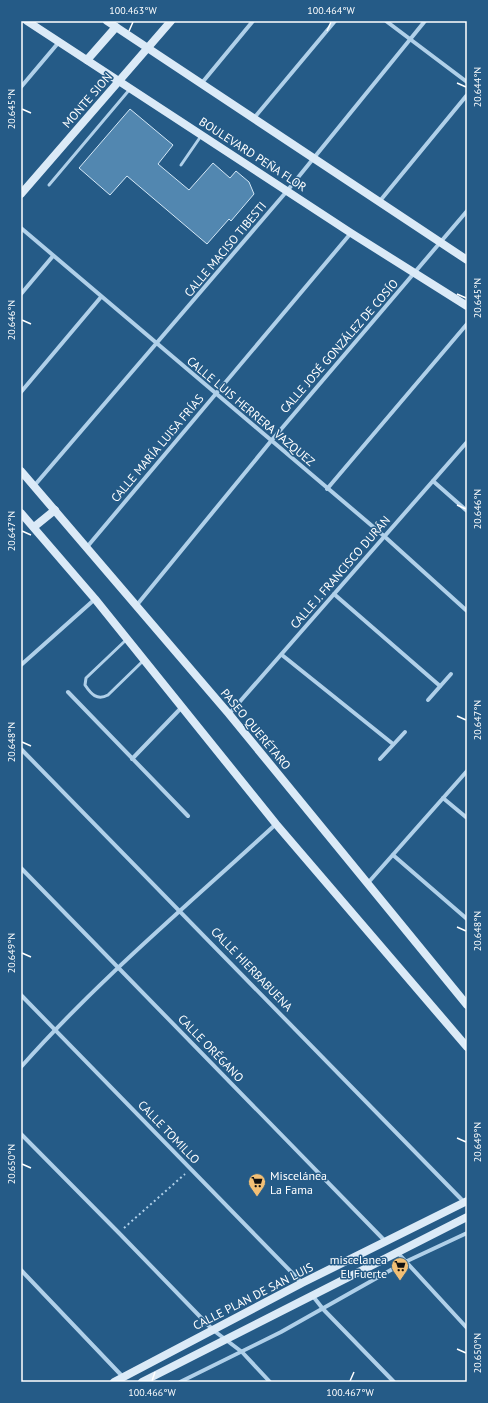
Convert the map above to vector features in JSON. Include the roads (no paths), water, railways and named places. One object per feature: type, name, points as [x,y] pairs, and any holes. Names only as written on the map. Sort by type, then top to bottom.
[{"type":"main road","name":"BOULEVARD PEÑA FLOR","points":[[27,21],[351,234],[467,306]]},
{"type":"main road","points":[[107,21],[314,158],[378,203],[467,260]]},
{"type":"main road","name":"MONTE SION","points":[[21,194],[171,21]]},
{"type":"main road","points":[[87,60],[116,27]]},
{"type":"main road","name":"PASEO QUERÉTARO","points":[[21,471],[229,714],[467,1005]]},
{"type":"main road","points":[[34,527],[55,510]]},
{"type":"main road","points":[[21,513],[95,599],[276,824],[467,1047]]},
{"type":"main road","name":"CALLE PLAN DE SAN LUIS","points":[[114,1382],[302,1283],[466,1203]]},
{"type":"main road","points":[[142,1382],[312,1294],[467,1217]]},
{"type":"street","points":[[201,84],[253,21]]},
{"type":"street","points":[[254,118],[335,21]]},
{"type":"street","points":[[386,21],[467,82]]},
{"type":"street","name":"CALLE MACISO TIBESTI","points":[[34,486],[157,345],[287,191],[425,21]]},
{"type":"street","points":[[21,87],[59,41]]},
{"type":"street","points":[[378,203],[467,96]]},
{"type":"street","name":"CALLE JOSÉ GONZÁLEZ DE COSÍO","points":[[136,606],[270,441],[467,211]]},
{"type":"street","name":"CALLE LUIS HERRERA VAZQUEZ","points":[[21,228],[270,441],[384,536],[467,611]]},
{"type":"street","name":"CALLE MARÍA LUISA FRÍAS","points":[[87,547],[351,234]]},
{"type":"street","points":[[21,294],[53,256]]},
{"type":"street","points":[[21,392],[101,297]]},
{"type":"street","points":[[327,489],[467,324]]},
{"type":"street","name":"CALLE J. FRANCISCO DURÁN","points":[[229,714],[467,442]]},
{"type":"street","points":[[432,481],[467,511]]},
{"type":"street","points":[[334,594],[440,686]]},
{"type":"street","points":[[21,664],[95,599]]},
{"type":"street","points":[[282,655],[393,744]]},
{"type":"street","points":[[428,700],[451,674]]},
{"type":"street","points":[[68,692],[188,816]]},
{"type":"street","points":[[132,759],[182,707]]},
{"type":"street","points":[[380,759],[405,732]]},
{"type":"street","name":"CALLE HIERBABUENA","points":[[21,748],[466,1203]]},
{"type":"street","points":[[367,884],[467,771]]},
{"type":"street","points":[[443,798],[467,818]]},
{"type":"street","points":[[21,1067],[54,1030],[118,968],[276,824]]},
{"type":"street","points":[[393,855],[467,919]]},
{"type":"street","name":"CALLE ORÉGANO","points":[[21,868],[386,1242]]},
{"type":"street","name":"CALLE TOMILLO","points":[[21,995],[302,1283]]},
{"type":"street","points":[[21,1134],[213,1330],[242,1352],[270,1382]]},
{"type":"street","points":[[180,1382],[242,1352],[323,1309],[405,1262],[467,1233]]},
{"type":"street","points":[[397,1252],[467,1328]]},
{"type":"street","points":[[21,1270],[124,1377]]},
{"type":"street","points":[[312,1294],[323,1309],[394,1382]]},
{"type":"lane","points":[[49,185],[130,89]]},
{"type":"lane","points":[[181,165],[202,135]]},
{"type":"lane","points":[[127,639],[92,670],[86,678],[86,687],[98,698],[108,696],[144,660]]},
{"type":"place","name":"Miscelánea La Fama","points":[[257,1197]]},
{"type":"place","name":"miscelanea El Fuerte","points":[[400,1281]]}]
